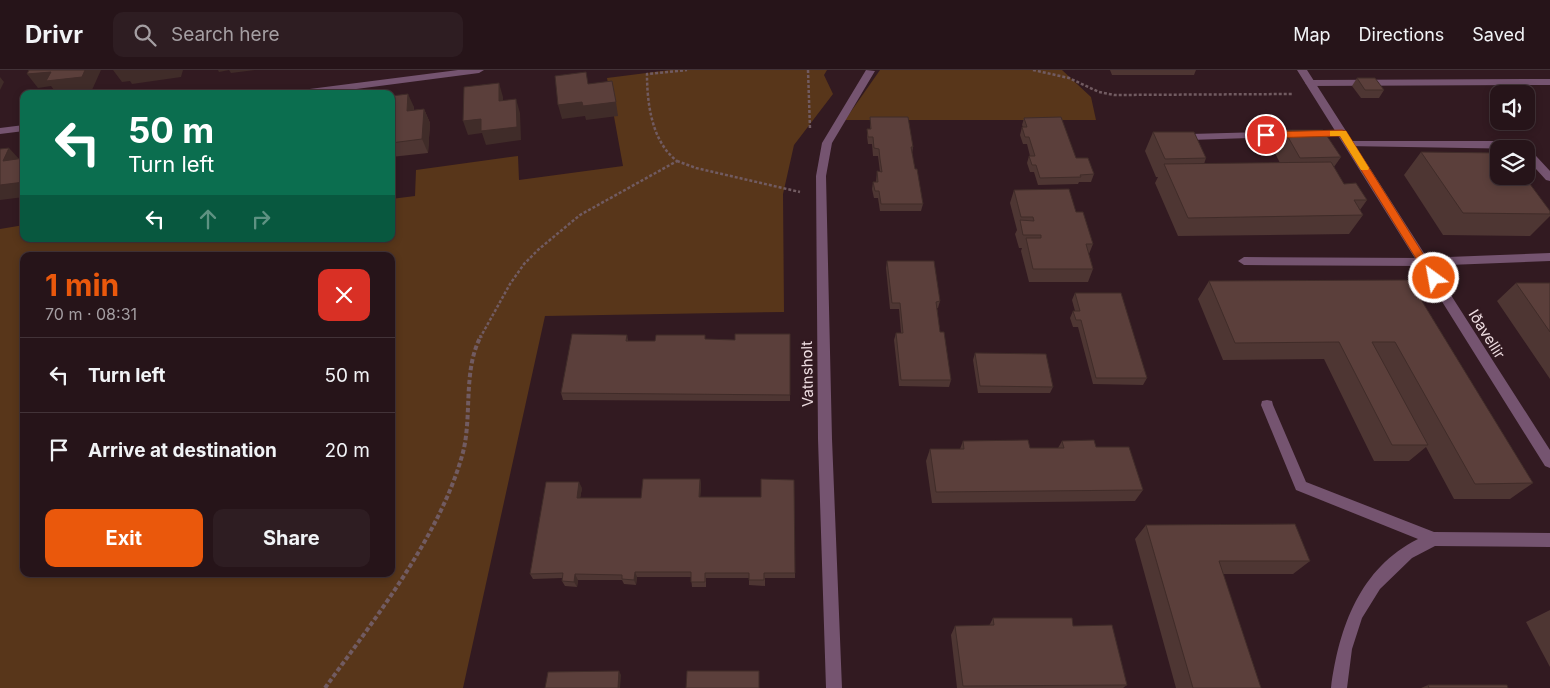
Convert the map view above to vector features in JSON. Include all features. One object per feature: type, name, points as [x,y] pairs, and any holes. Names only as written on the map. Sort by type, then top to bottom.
[{"type":"street","points":[[325,90],[479,70]]},
{"type":"street","name":"Iðavellir","points":[[1302,70],[1550,462]]},
{"type":"street","name":"Vatnsholt","points":[[834,688],[825,439],[821,176],[827,143],[870,71]]},
{"type":"street","points":[[1310,83],[1550,82]]},
{"type":"street","points":[[0,130],[20,128]]},
{"type":"street","points":[[1190,137],[1342,133]]},
{"type":"street","points":[[1350,144],[1490,144]]},
{"type":"street","points":[[1535,161],[1550,178]]},
{"type":"street","points":[[1244,261],[1423,262],[1550,257]]},
{"type":"street","points":[[1267,405],[1301,486],[1434,539],[1550,540]]},
{"type":"street","points":[[1339,688],[1342,658],[1350,629],[1361,603],[1380,576],[1404,554],[1434,539]]},
{"type":"path","points":[[687,70],[647,72],[649,97],[657,135],[666,152],[677,161],[696,168],[820,196]]},
{"type":"path","points":[[808,70],[810,131],[827,143]]},
{"type":"path","points":[[1033,70],[1063,76],[1080,82],[1094,91],[1114,95],[1317,94]]},
{"type":"path","points":[[325,688],[376,617],[420,548],[450,494],[464,454],[470,373],[478,342],[510,284],[524,264],[539,248],[580,215],[677,161]]},
{"type":"shaded area","points":[[670,70],[827,70],[824,75],[833,94],[794,145],[783,194],[784,312],[545,316],[463,688],[0,688],[0,229],[20,226],[20,242],[395,242],[395,198],[415,196],[416,170],[518,156],[519,180],[623,166],[607,78]]},
{"type":"shaded area","points":[[880,70],[1062,70],[1091,97],[1096,120],[845,120]]},
{"type":"building","points":[[29,70],[85,70],[82,77],[46,81],[51,72],[27,74]]},
{"type":"building","points":[[586,72],[588,84],[612,81],[616,102],[583,106],[582,102],[558,105],[555,76]]},
{"type":"building","points":[[1357,78],[1375,78],[1384,90],[1365,90]]},
{"type":"building","points":[[499,83],[499,101],[516,99],[517,127],[481,131],[481,119],[463,121],[464,87]]},
{"type":"building","points":[[408,94],[407,111],[424,109],[422,139],[395,142],[395,96]]},
{"type":"building","points":[[870,117],[908,117],[913,147],[911,147],[923,204],[881,204],[879,191],[875,191],[873,182],[878,182],[877,171],[882,172],[879,149],[874,148],[873,137],[868,137],[867,129],[871,129]]},
{"type":"building","points":[[1061,117],[1076,158],[1088,158],[1094,174],[1080,175],[1081,177],[1040,178],[1036,165],[1032,165],[1029,156],[1035,156],[1029,137],[1025,137],[1022,127],[1027,127],[1024,118]]},
{"type":"building","points":[[1284,130],[1323,130],[1341,157],[1300,158]]},
{"type":"building","points":[[1153,132],[1194,132],[1206,158],[1165,159]]},
{"type":"building","points":[[9,148],[3,161],[20,159],[20,182],[0,185],[0,149]]},
{"type":"building","points":[[1421,152],[1490,153],[1490,185],[1531,185],[1550,211],[1550,214],[1463,213]]},
{"type":"building","points":[[1331,162],[1344,184],[1356,183],[1367,200],[1354,200],[1363,215],[1188,218],[1164,164]]},
{"type":"building","points":[[1069,189],[1076,212],[1083,212],[1093,244],[1086,244],[1093,269],[1033,269],[1026,238],[1041,238],[1041,235],[1023,235],[1020,220],[1034,221],[1033,217],[1021,217],[1014,190]]},
{"type":"building","points":[[887,261],[934,261],[940,301],[936,302],[940,332],[944,332],[951,380],[901,380],[896,333],[903,333],[900,303],[892,303]]},
{"type":"building","points":[[1409,280],[1533,483],[1475,484],[1395,342],[1372,342],[1428,445],[1392,445],[1339,342],[1235,343],[1209,281]]},
{"type":"building","points":[[1516,283],[1550,283],[1550,332]]},
{"type":"building","points":[[1075,293],[1121,293],[1147,378],[1096,378],[1081,320],[1076,320],[1073,311],[1080,311]]},
{"type":"building","points":[[572,334],[627,335],[626,341],[655,341],[656,335],[705,335],[705,339],[735,340],[735,334],[790,334],[790,395],[561,393]]},
{"type":"building","points":[[975,353],[1046,354],[1053,387],[980,386]]},
{"type":"building","points":[[1028,440],[1030,448],[1064,448],[1062,441],[1094,440],[1096,447],[1129,447],[1143,490],[936,492],[930,449],[964,449],[963,441]]},
{"type":"building","points":[[643,479],[700,479],[699,497],[761,497],[761,479],[794,480],[795,573],[764,573],[764,580],[749,580],[749,573],[705,573],[705,582],[691,582],[691,572],[635,572],[634,580],[622,579],[622,575],[575,574],[574,582],[562,581],[563,573],[530,574],[546,482],[579,482],[577,498],[641,498]]},
{"type":"building","points":[[1295,524],[1310,561],[1219,561],[1261,688],[1193,688],[1146,525]]},
{"type":"building","points":[[993,618],[1072,618],[1073,626],[1112,625],[1127,685],[963,686],[955,626],[994,625]]},
{"type":"building","points":[[619,671],[618,688],[545,688],[548,672]]},
{"type":"building","points":[[687,671],[759,671],[759,688],[686,688]]},
{"type":"building","points":[[1428,685],[1507,685],[1508,688],[1429,688]]},
{"type":"slow traffic","points":[[1334,133],[1342,133],[1364,168]]},
{"type":"route","points":[[1266,135],[1342,133],[1434,278]]}]
